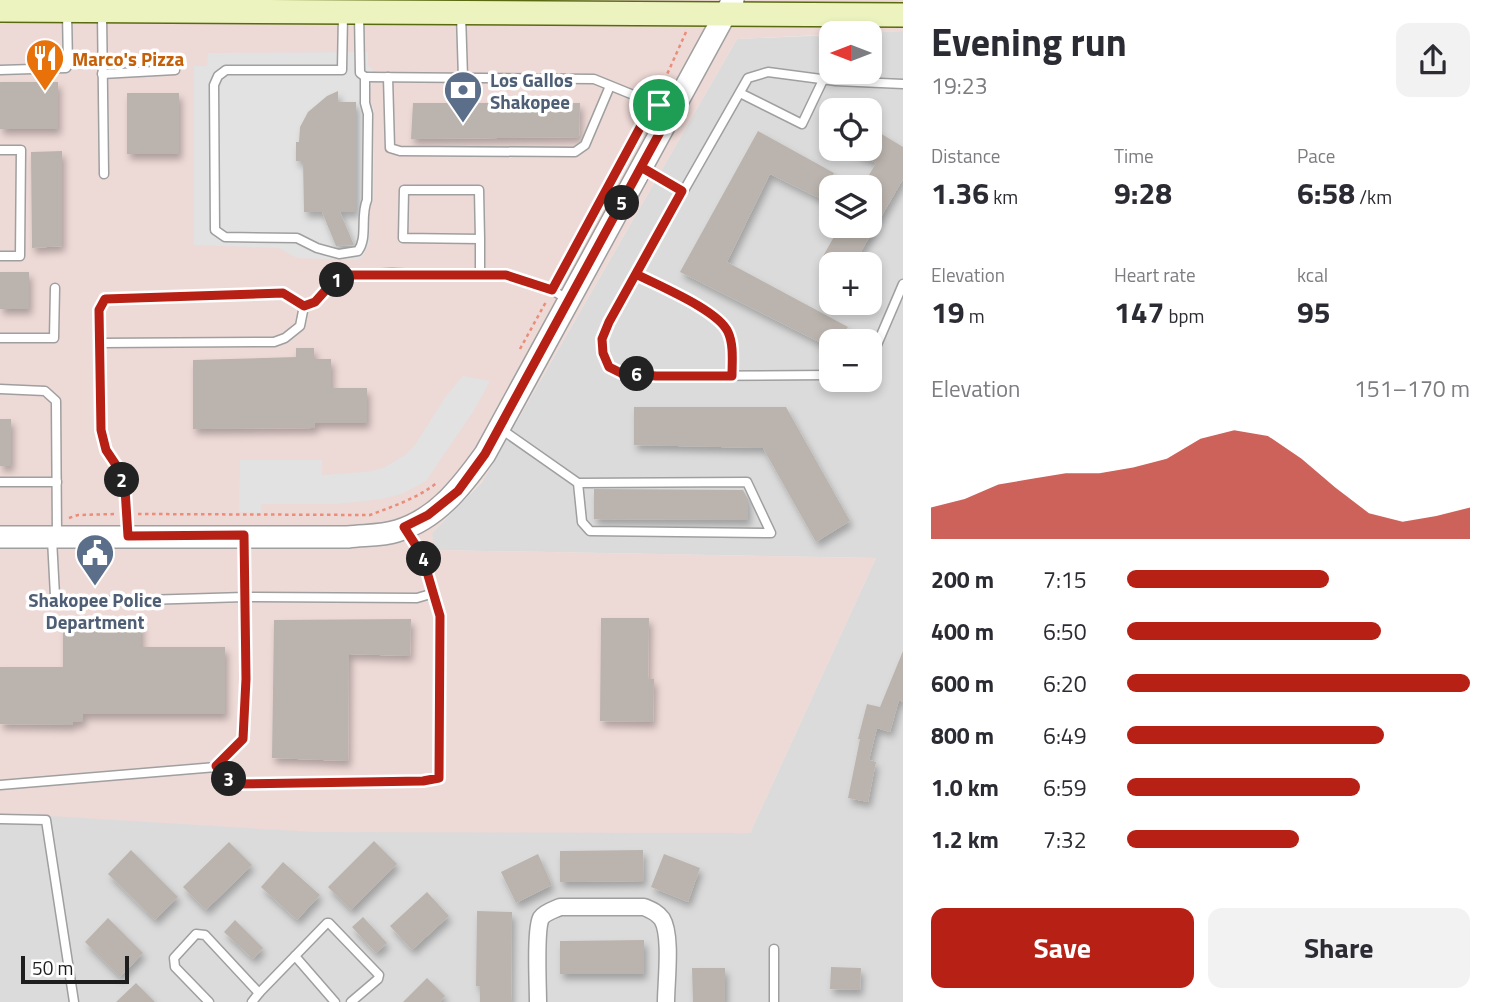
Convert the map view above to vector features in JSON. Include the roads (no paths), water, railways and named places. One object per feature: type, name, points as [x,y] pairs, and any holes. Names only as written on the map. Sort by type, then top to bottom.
[{"type":"main road","points":[[0,10],[67,5],[353,9],[605,7],[694,15],[728,8],[819,21]]},
{"type":"main road","points":[[853,21],[893,13]]},
{"type":"street","points":[[0,537],[55,531],[128,536],[348,537],[396,531],[428,515],[458,491],[485,454],[561,295],[641,167],[664,110],[728,8]]},
{"type":"street","points":[[538,1002],[538,930],[541,918],[560,907],[644,907],[654,911],[663,920],[666,934],[666,1002]]},
{"type":"lane","points":[[0,70],[66,68],[67,5]]},
{"type":"lane","points":[[104,174],[103,74],[112,7]]},
{"type":"lane","points":[[342,70],[353,9]]},
{"type":"lane","points":[[353,9],[363,74],[365,103],[368,114],[367,200],[364,208],[362,246],[358,251],[339,254],[317,248],[297,238],[225,237],[215,230],[214,85],[218,76],[226,70],[342,70],[363,74],[388,77],[594,79],[664,110]]},
{"type":"lane","points":[[463,78],[472,9]]},
{"type":"lane","points":[[103,74],[175,70]]},
{"type":"lane","points":[[819,79],[768,72],[748,78],[682,191],[602,339],[603,353],[609,367],[621,373],[656,376],[819,375]]},
{"type":"lane","points":[[388,77],[390,148],[400,151],[575,152],[585,145],[610,86]]},
{"type":"lane","points":[[882,83],[903,83]]},
{"type":"lane","points":[[740,93],[802,124],[822,84]]},
{"type":"lane","points":[[0,150],[21,150],[21,163],[20,256],[0,256]]},
{"type":"lane","points":[[641,167],[682,191]]},
{"type":"lane","points":[[480,239],[403,238],[404,190],[478,190],[480,239],[480,276]]},
{"type":"lane","points":[[304,306],[315,302],[332,283],[346,275],[392,273],[506,275],[561,295]]},
{"type":"lane","points":[[636,274],[714,315],[728,330],[732,376]]},
{"type":"lane","points":[[882,333],[903,284]]},
{"type":"lane","points":[[0,338],[54,338],[55,288]]},
{"type":"lane","points":[[128,536],[128,514],[118,468],[106,450],[101,430],[99,310],[105,299],[283,293],[304,306]]},
{"type":"lane","points":[[100,343],[274,341],[285,338],[300,326],[304,306]]},
{"type":"lane","points":[[0,389],[45,391],[56,401],[55,596],[76,602],[245,597],[417,598],[435,593]]},
{"type":"lane","points":[[498,428],[578,483],[747,482],[771,533],[590,531],[582,522],[578,483]]},
{"type":"lane","points":[[0,482],[57,482]]},
{"type":"lane","points":[[216,766],[234,784],[423,781],[439,778],[440,616],[422,555],[404,527]]},
{"type":"lane","points":[[0,785],[216,766],[243,739],[246,679],[244,535]]},
{"type":"lane","points":[[0,819],[46,820],[74,1002]]},
{"type":"lane","points":[[252,1002],[329,923],[379,975],[378,979],[351,1002]]},
{"type":"lane","points":[[209,1002],[175,967],[174,958],[196,934],[205,935],[259,993]]},
{"type":"lane","points":[[774,949],[774,1002]]},
{"type":"lane","points":[[295,956],[335,1002]]},
{"type":"place","name":"Marco's Pizza","points":[[45,92]]},
{"type":"place","name":"Los Gallos Shakopee","points":[[463,124]]},
{"type":"place","name":"Shakopee Police Department","points":[[95,587]]}]
